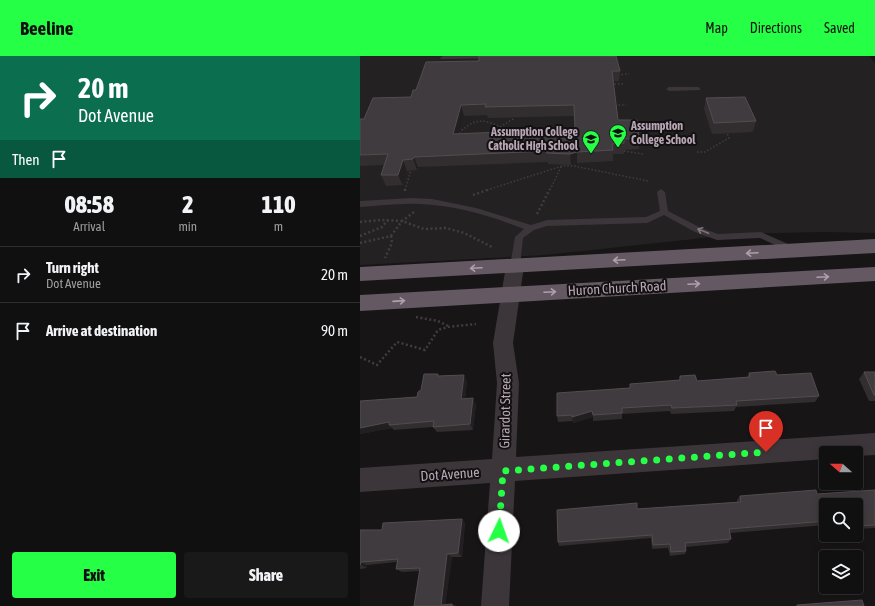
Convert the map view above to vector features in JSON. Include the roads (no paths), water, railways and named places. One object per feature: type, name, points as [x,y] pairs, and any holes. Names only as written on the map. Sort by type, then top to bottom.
[{"type":"highway","name":"Huron Church Road","points":[[360,274],[875,246]]},
{"type":"highway","name":"Huron Church Road","points":[[360,303],[875,274]]},
{"type":"street","name":"Girardot Street","points":[[495,606],[508,383],[503,343],[515,266]]},
{"type":"street","name":"Dot Avenue","points":[[360,480],[875,444]]},
{"type":"lane","points":[[443,58],[501,56]]},
{"type":"lane","points":[[669,90],[698,89]]},
{"type":"lane","points":[[661,192],[664,212]]},
{"type":"lane","points":[[360,204],[420,201],[454,206],[513,221],[530,228]]},
{"type":"lane","points":[[515,266],[519,237],[530,228],[547,223],[647,220],[664,212]]},
{"type":"lane","points":[[664,212],[698,230],[717,237],[762,235],[794,250]]},
{"type":"place","name":"Assumption College School","points":[[618,148]]},
{"type":"place","name":"Assumption College Catholic High School","points":[[591,154]]}]
